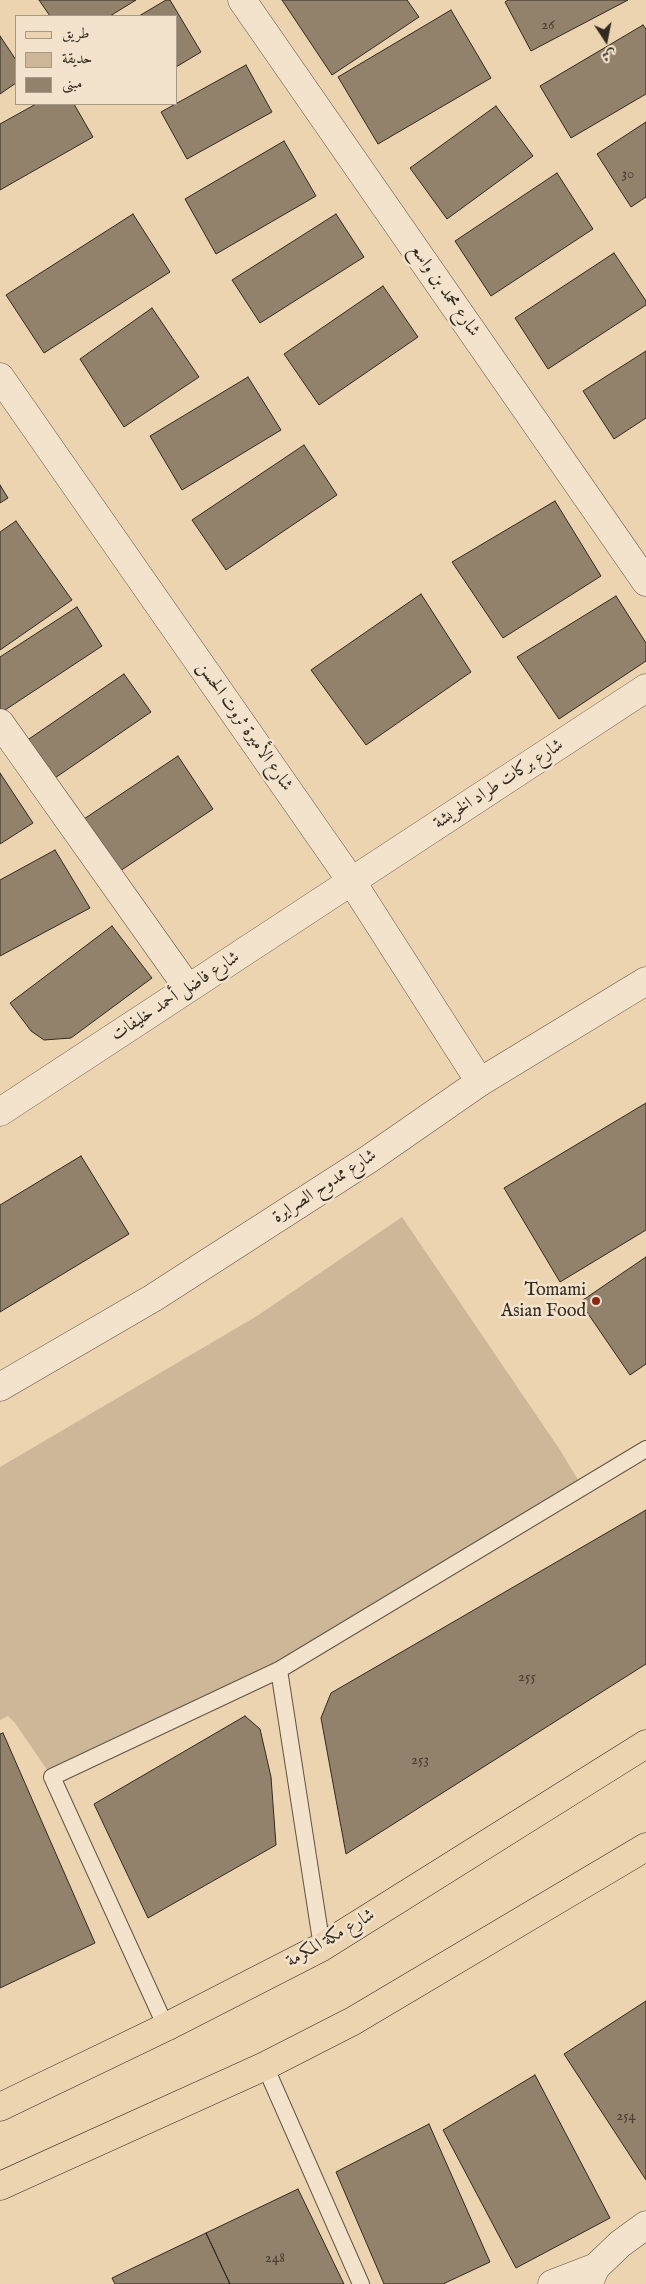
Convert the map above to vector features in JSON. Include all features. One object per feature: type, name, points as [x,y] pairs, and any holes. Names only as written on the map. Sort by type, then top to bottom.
[{"type":"main road","name":"شارع مكة المكرمة","points":[[0,2107],[166,2027],[322,1947],[646,1744]]},
{"type":"main road","points":[[0,2186],[265,2066],[353,2021],[646,1847]]},
{"type":"street","name":"شارع محمد بن واسع","points":[[242,0],[646,582]]},
{"type":"street","name":"شارع الأميرة ثروت الحسن","points":[[0,377],[352,882],[480,1082]]},
{"type":"street","name":"شارع بركات طراد الخريشة","points":[[352,882],[646,688]]},
{"type":"street","points":[[0,723],[188,988]]},
{"type":"street","name":"شارع فاضل أحمد خليفات","points":[[4,1102],[188,988],[352,882]]},
{"type":"street","name":"شارع ممدوح الصرايرة","points":[[0,1388],[153,1298],[369,1159],[480,1082],[646,981]]},
{"type":"street","points":[[552,2284],[592,2275],[620,2244],[646,2225]]},
{"type":"lane","points":[[166,2027],[52,1777],[279,1670],[646,1449]]},
{"type":"lane","points":[[279,1670],[322,1947]]},
{"type":"lane","points":[[265,2066],[361,2284]]},
{"type":"green space","points":[[402,1217],[560,1450],[583,1488],[279,1670],[52,1777],[15,1723],[8,1716],[0,1720],[0,1467],[257,1316]]},
{"type":"building","points":[[39,0],[136,0],[112,15],[49,15]]},
{"type":"building","points":[[166,0],[170,0],[201,52],[178,66],[178,15],[141,15]]},
{"type":"building","points":[[282,0],[407,0],[419,17],[332,75]]},
{"type":"building","points":[[508,0],[628,0],[531,51],[505,2]]},
{"type":"building","points":[[451,10],[491,78],[378,144],[338,77]]},
{"type":"building","points":[[643,25],[646,29],[646,94],[571,138],[540,86]]},
{"type":"building","points":[[0,36],[15,58],[15,84],[0,94]]},
{"type":"building","points":[[246,65],[272,112],[187,159],[161,112],[174,105],[178,105],[178,103]]},
{"type":"building","points":[[34,105],[75,105],[93,137],[0,190],[0,124]]},
{"type":"building","points":[[496,106],[533,156],[447,219],[410,168]]},
{"type":"building","points":[[646,122],[646,197],[631,207],[597,154]]},
{"type":"building","points":[[284,141],[316,196],[216,254],[185,199]]},
{"type":"building","points":[[557,173],[593,229],[491,296],[455,241]]},
{"type":"building","points":[[133,214],[170,272],[44,353],[6,295]]},
{"type":"building","points":[[336,214],[364,257],[260,323],[232,280]]},
{"type":"building","points":[[614,253],[646,301],[646,305],[548,369],[515,318]]},
{"type":"building","points":[[383,286],[418,337],[319,405],[284,354]]},
{"type":"building","points":[[152,308],[199,377],[124,427],[80,359]]},
{"type":"building","points":[[646,351],[646,418],[614,439],[583,391]]},
{"type":"building","points":[[248,377],[281,430],[182,490],[150,436]]},
{"type":"building","points":[[304,445],[337,495],[226,570],[192,520]]},
{"type":"building","points":[[0,485],[8,498],[0,503]]},
{"type":"building","points":[[555,501],[601,576],[503,638],[452,562]]},
{"type":"building","points":[[16,521],[72,600],[0,650],[0,532]]},
{"type":"building","points":[[421,594],[471,672],[366,745],[311,670]]},
{"type":"building","points":[[616,596],[646,643],[646,661],[559,719],[517,657]]},
{"type":"building","points":[[77,607],[102,646],[2,712],[0,708],[0,657]]},
{"type":"building","points":[[124,674],[151,712],[52,780],[26,741]]},
{"type":"building","points":[[178,756],[213,809],[111,877],[75,825]]},
{"type":"building","points":[[0,773],[33,823],[0,844]]},
{"type":"building","points":[[55,850],[90,908],[0,956],[0,880]]},
{"type":"building","points":[[112,926],[152,978],[71,1038],[44,1040],[31,1031],[10,1003]]},
{"type":"building","points":[[646,1103],[646,1230],[560,1282],[504,1188]]},
{"type":"building","points":[[81,1156],[129,1234],[0,1312],[0,1205]]},
{"type":"building","points":[[646,1257],[646,1364],[630,1375],[580,1302]]},
{"type":"building","points":[[646,1510],[646,1664],[346,1854],[321,1718],[331,1693]]},
{"type":"building","points":[[245,1716],[260,1729],[271,1777],[276,1845],[148,1918],[94,1804]]},
{"type":"building","points":[[3,1733],[95,1943],[0,1988],[0,1734]]},
{"type":"building","points":[[646,2001],[646,2180],[564,2054]]},
{"type":"building","points":[[535,2075],[610,2218],[516,2268],[443,2130]]},
{"type":"building","points":[[429,2124],[490,2262],[443,2284],[384,2284],[336,2172]]},
{"type":"building","points":[[298,2189],[344,2284],[230,2284],[206,2233]]},
{"type":"building","points":[[206,2233],[230,2284],[115,2284],[112,2278]]},
{"type":"place","name":"Tomami Asian Food","points":[[596,1301]]}]
